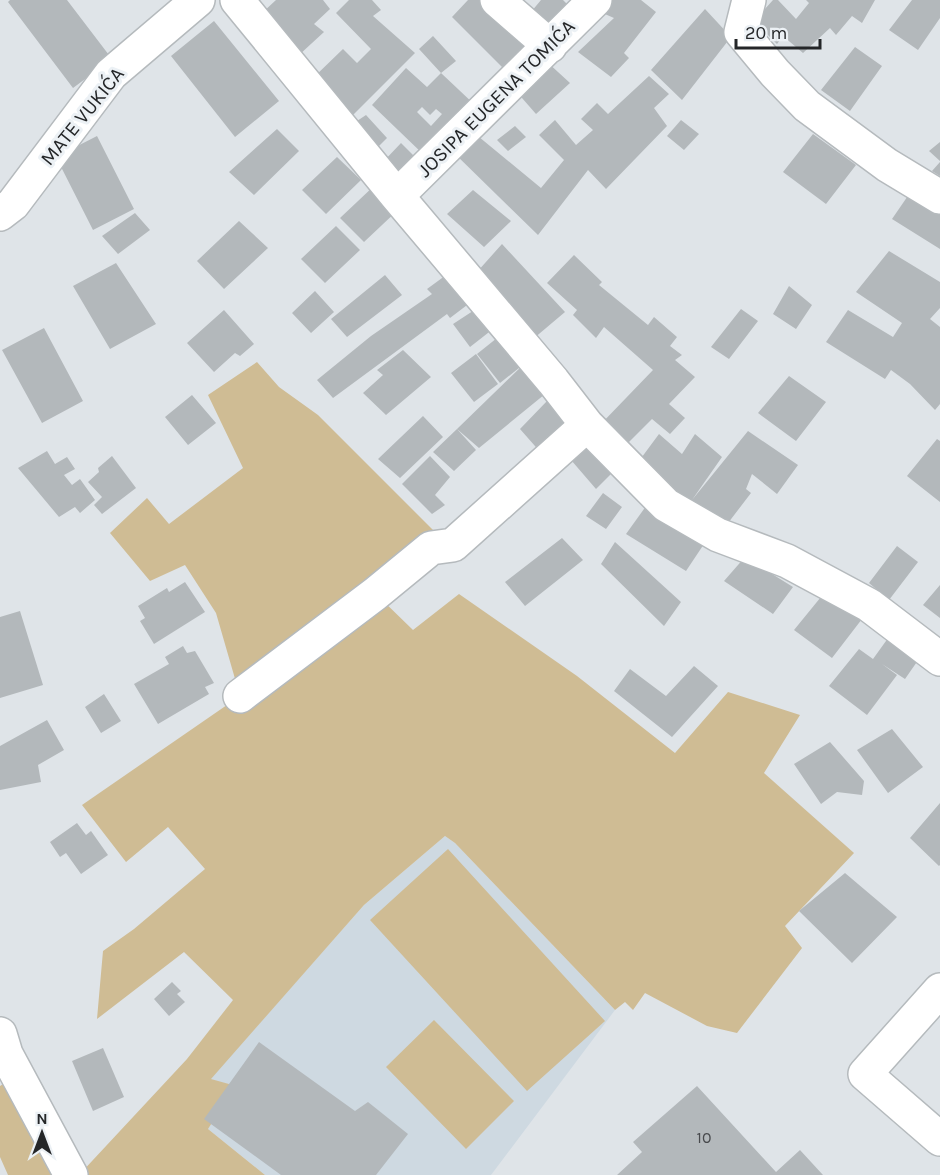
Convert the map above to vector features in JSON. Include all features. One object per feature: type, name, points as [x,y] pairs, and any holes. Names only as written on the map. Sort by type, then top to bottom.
[{"type":"street","name":"MATE VUKIĆA","points":[[0,214],[13,204],[111,74],[198,0]]},
{"type":"street","points":[[237,0],[587,425],[666,505],[718,535],[787,561],[869,605],[940,659]]},
{"type":"street","points":[[497,0],[550,46]]},
{"type":"street","name":"JOSIPA EUGENA TOMIĆA","points":[[397,196],[596,0]]},
{"type":"street","points":[[749,0],[741,32],[775,73],[807,106],[887,165],[940,197]]},
{"type":"street","points":[[240,696],[375,594],[430,548],[453,545],[587,425]]},
{"type":"street","points":[[940,990],[865,1074],[940,1139]]},
{"type":"street","points":[[0,1034],[6,1054],[71,1175]]},
{"type":"shaded area","points":[[257,362],[279,387],[318,415],[440,537],[376,594],[413,630],[459,594],[577,676],[675,753],[728,692],[800,715],[764,773],[854,853],[785,926],[802,948],[737,1033],[707,1026],[645,993],[633,1010],[625,1002],[615,1010],[455,843],[445,836],[364,905],[211,1079],[236,1086],[208,1129],[265,1175],[79,1175],[187,1059],[233,1000],[184,952],[97,1019],[103,951],[134,929],[205,869],[168,827],[126,862],[82,805],[240,696],[216,613],[185,565],[150,581],[110,533],[147,498],[169,524],[243,468],[208,395]]},
{"type":"shaded area","points":[[445,836],[455,843],[615,1010],[491,1175],[265,1175],[208,1129],[236,1087],[210,1079],[364,905]]},
{"type":"shaded area","points":[[448,849],[605,1021],[527,1091],[370,920]]},
{"type":"shaded area","points":[[434,1020],[514,1101],[466,1149],[386,1067]]},
{"type":"shaded area","points":[[17,1075],[71,1175],[8,1175],[0,1157],[0,1086]]},
{"type":"building","points":[[10,0],[67,0],[112,59],[73,88],[8,2]]},
{"type":"building","points":[[276,0],[323,0],[330,9],[314,24],[324,32],[299,55],[262,13]]},
{"type":"building","points":[[349,0],[372,0],[381,10],[373,16],[415,53],[349,119],[312,79],[343,49],[357,63],[371,49],[336,13]]},
{"type":"building","points":[[468,0],[490,0],[534,44],[508,73],[452,17]]},
{"type":"building","points":[[541,0],[563,0],[572,9],[548,30],[531,12]]},
{"type":"building","points":[[606,0],[641,0],[656,12],[624,53],[629,58],[611,77],[578,52],[614,18],[598,11]]},
{"type":"building","points":[[773,0],[778,0],[796,19],[809,3],[806,0],[875,0],[862,23],[852,16],[836,35],[830,28],[803,53],[783,36],[777,44],[754,21]]},
{"type":"building","points":[[912,0],[940,0],[940,18],[918,50],[889,30]]},
{"type":"building","points":[[705,9],[731,37],[682,100],[651,70]]},
{"type":"building","points":[[214,21],[279,101],[235,137],[171,56]]},
{"type":"building","points":[[433,36],[456,61],[441,73],[419,49]]},
{"type":"building","points":[[855,47],[882,66],[850,111],[821,90]]},
{"type":"building","points":[[546,61],[570,83],[536,114],[515,90]]},
{"type":"building","points":[[406,68],[427,87],[441,73],[476,106],[424,155],[372,105]],"holes":[[[422,107],[430,115],[436,109],[442,114],[431,126],[417,112]]]},
{"type":"building","points":[[649,76],[669,94],[654,108],[667,126],[606,189],[588,170],[538,235],[451,150],[473,132],[541,188],[564,160],[539,135],[555,120],[576,145],[593,130],[581,119],[597,103],[608,114]]},
{"type":"building","points":[[366,115],[387,138],[371,154],[348,127]]},
{"type":"building","points":[[681,120],[699,134],[684,150],[667,136]]},
{"type":"building","points":[[515,126],[526,137],[508,151],[497,140]]},
{"type":"building","points":[[277,129],[299,151],[254,195],[229,172]]},
{"type":"building","points":[[813,134],[856,165],[826,204],[783,172]]},
{"type":"building","points":[[97,136],[134,209],[93,230],[56,157]]},
{"type":"building","points":[[940,142],[940,161],[929,151]]},
{"type":"building","points":[[401,143],[419,161],[401,178],[383,162]]},
{"type":"building","points":[[337,157],[361,180],[326,214],[302,190]]},
{"type":"building","points":[[940,162],[940,176],[932,171]]},
{"type":"building","points":[[375,185],[399,209],[364,242],[340,218]]},
{"type":"building","points":[[914,187],[940,203],[940,249],[892,219]]},
{"type":"building","points":[[473,190],[511,221],[484,247],[447,214]]},
{"type":"building","points":[[135,213],[150,230],[118,254],[102,236]]},
{"type":"building","points":[[239,221],[268,248],[224,289],[197,261]]},
{"type":"building","points":[[336,226],[360,250],[325,283],[301,259]]},
{"type":"building","points":[[502,244],[565,312],[533,339],[477,272]]},
{"type":"building","points":[[889,251],[940,282],[940,308],[930,319],[940,327],[940,404],[935,410],[910,384],[891,370],[885,379],[826,342],[848,310],[893,337],[902,323],[856,292]]},
{"type":"building","points":[[574,255],[602,282],[599,285],[648,325],[654,317],[677,337],[670,346],[682,355],[675,360],[695,377],[669,404],[685,418],[670,434],[652,419],[622,449],[599,426],[653,370],[604,327],[596,338],[573,315],[577,310],[547,283]]},
{"type":"building","points":[[116,263],[156,324],[110,349],[73,286]]},
{"type":"building","points":[[453,270],[475,299],[450,318],[447,314],[333,398],[317,380],[371,336],[432,294],[427,289]]},
{"type":"building","points":[[385,275],[402,295],[347,337],[331,319]]},
{"type":"building","points":[[789,286],[812,305],[796,329],[773,314]]},
{"type":"building","points":[[315,291],[334,312],[311,333],[292,313]]},
{"type":"building","points":[[476,309],[493,329],[470,347],[453,324]]},
{"type":"building","points":[[741,309],[758,321],[729,359],[711,347]]},
{"type":"building","points":[[224,310],[254,344],[240,356],[235,353],[214,372],[187,343]]},
{"type":"building","points":[[44,328],[83,401],[42,423],[2,350]]},
{"type":"building","points":[[502,334],[524,364],[500,383],[477,354]]},
{"type":"building","points":[[403,350],[431,377],[386,415],[363,393],[383,375],[377,370]]},
{"type":"building","points":[[476,354],[498,384],[474,402],[451,373]]},
{"type":"building","points":[[524,364],[550,390],[479,448],[457,429]]},
{"type":"building","points":[[789,376],[826,402],[796,441],[758,413]]},
{"type":"building","points":[[192,395],[216,423],[188,445],[165,417]]},
{"type":"building","points":[[547,401],[575,428],[542,454],[520,429]]},
{"type":"building","points":[[423,416],[443,437],[400,478],[378,459]]},
{"type":"building","points":[[457,429],[476,450],[454,471],[433,452]]},
{"type":"building","points":[[748,431],[798,465],[777,494],[752,474],[746,489],[751,493],[725,527],[687,506],[639,461],[659,434],[682,454],[695,434],[722,457],[692,500]]},
{"type":"building","points":[[585,436],[615,470],[596,489],[565,453]]},
{"type":"building","points":[[937,439],[940,441],[940,502],[907,476]]},
{"type":"building","points":[[47,451],[55,464],[67,457],[75,469],[64,475],[72,485],[80,479],[95,500],[80,513],[75,507],[59,517],[18,468]]},
{"type":"building","points":[[112,456],[136,488],[102,514],[94,505],[102,497],[88,482],[99,472],[98,468]]},
{"type":"building","points":[[430,456],[450,477],[435,495],[445,505],[432,514],[402,484]]},
{"type":"building","points":[[603,493],[622,507],[606,529],[586,516]]},
{"type":"building","points":[[649,502],[708,538],[686,571],[626,534]]},
{"type":"building","points":[[562,538],[583,560],[525,606],[505,582]]},
{"type":"building","points":[[615,542],[681,602],[664,626],[601,564]]},
{"type":"building","points":[[897,546],[918,562],[889,600],[869,583]]},
{"type":"building","points":[[745,557],[793,587],[773,614],[724,581]]},
{"type":"building","points":[[185,582],[205,612],[154,644],[140,621],[145,618],[138,606],[167,588],[169,592]]},
{"type":"building","points":[[940,585],[940,618],[923,605]]},
{"type":"building","points":[[825,592],[862,619],[832,658],[794,630]]},
{"type":"building","points":[[20,611],[43,685],[0,698],[0,617]]},
{"type":"building","points":[[891,634],[921,656],[905,679],[882,664],[897,675],[867,715],[829,686],[859,649],[873,659]]},
{"type":"building","points":[[183,646],[187,653],[195,651],[214,683],[205,687],[209,694],[158,724],[134,684],[169,664],[165,657]]},
{"type":"building","points":[[694,666],[718,686],[672,737],[614,691],[630,669],[666,696]]},
{"type":"building","points":[[104,694],[121,721],[101,733],[85,707]]},
{"type":"building","points":[[47,720],[64,750],[38,765],[41,782],[0,790],[0,746]]},
{"type":"building","points":[[892,729],[923,767],[888,793],[857,750]]},
{"type":"building","points":[[830,742],[864,781],[862,795],[837,792],[821,804],[794,764]]},
{"type":"building","points":[[940,803],[940,865],[939,866],[910,838]]},
{"type":"building","points":[[77,823],[86,835],[91,831],[108,855],[81,874],[66,853],[60,857],[50,842]]},
{"type":"building","points":[[845,873],[897,917],[852,963],[799,911]]},
{"type":"building","points":[[172,982],[181,991],[177,994],[185,1002],[169,1016],[154,999]]},
{"type":"building","points":[[259,1042],[355,1111],[368,1102],[408,1134],[376,1175],[281,1175],[204,1119]]},
{"type":"building","points":[[103,1048],[124,1097],[93,1111],[72,1061]]},
{"type":"building","points":[[697,1086],[776,1172],[800,1150],[823,1175],[617,1175],[642,1152],[633,1142]]}]
